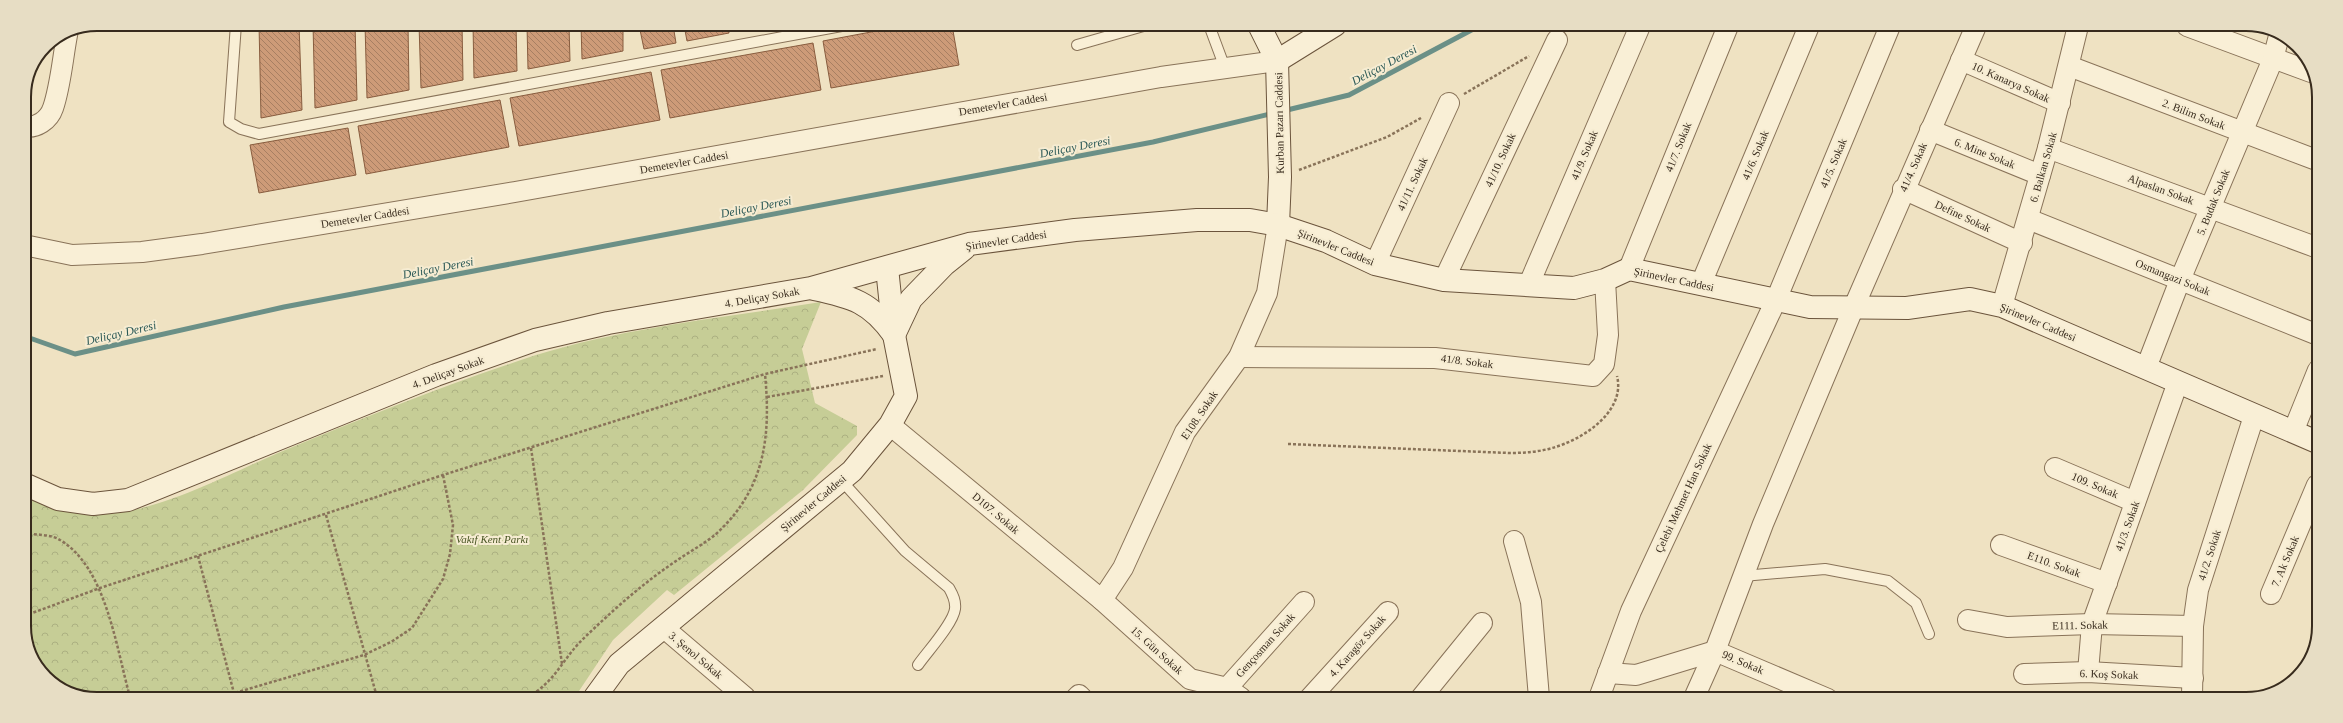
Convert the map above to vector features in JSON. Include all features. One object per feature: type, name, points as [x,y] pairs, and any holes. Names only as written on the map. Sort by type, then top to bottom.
[{"type":"main road","name":"Kurban Pazarı Caddesi","points":[[1262,31],[1277,68],[1280,177],[1278,225]]},
{"type":"main road","name":"Demetevler Caddesi","points":[[1277,68],[1328,31]]},
{"type":"main road","name":"Şirinevler Caddesi","points":[[599,692],[619,664],[852,471],[890,425],[906,396],[896,340],[887,268],[969,244],[1075,230],[1197,220],[1250,220],[1278,225],[1326,241],[1375,264],[1444,280],[1529,284],[1574,288],[1605,280],[1629,269],[1810,307],[1907,308],[1970,299],[2002,306],[2312,440]]},
{"type":"main road","points":[[896,340],[912,299],[944,266],[969,244]]},
{"type":"main road","name":"4. Deliçay Sokak","points":[[31,487],[58,499],[93,504],[128,500],[436,375],[536,340],[608,323],[811,288],[887,268]]},
{"type":"main road","points":[[811,288],[841,294],[872,309],[896,340]]},
{"type":"street","name":"41/9. Sokak","points":[[1529,284],[1638,31]]},
{"type":"street","name":"41/7. Sokak","points":[[1629,269],[1726,31]]},
{"type":"street","name":"41/6. Sokak","points":[[1702,284],[1807,31]]},
{"type":"street","name":"41/5. Sokak","points":[[1776,300],[1888,31]]},
{"type":"street","name":"41/4. Sokak","points":[[1697,692],[1715,651],[1743,576],[1853,308],[1903,189],[1974,31]]},
{"type":"street","name":"6. Balkan Sokak","points":[[2002,306],[2022,243],[2048,148],[2077,31]]},
{"type":"street","points":[[2200,31],[2306,70]]},
{"type":"street","points":[[31,125],[37,125],[50,115],[53,108],[66,39]]},
{"type":"street","name":"41/10. Sokak","points":[[1444,280],[1557,40]]},
{"type":"street","name":"5. Budak Sokak","points":[[2146,368],[2180,280],[2273,59],[2278,40]]},
{"type":"street","name":"10. Kanarya Sokak","points":[[1961,60],[2060,103]]},
{"type":"street","name":"2. Bilim Sokak","points":[[2069,66],[2312,159]]},
{"type":"street","name":"Demetevler Caddesi","points":[[31,246],[72,255],[142,252],[202,244],[515,192],[982,108],[1225,68],[1277,68]]},
{"type":"street","name":"41/11. Sokak","points":[[1375,264],[1449,103]]},
{"type":"street","name":"6. Mine Sokak","points":[[1930,130],[2040,175]]},
{"type":"street","name":"Alpaslan Sokak","points":[[2048,148],[2312,246]]},
{"type":"street","name":"Define Sokak","points":[[1903,189],[2022,243]]},
{"type":"street","name":"Osmangazi Sokak","points":[[2028,219],[2312,333]]},
{"type":"street","name":"E108. Sokak","points":[[1102,600],[1123,568],[1186,432],[1239,357],[1266,293],[1278,225]]},
{"type":"street","points":[[1604,364],[1608,335],[1605,280]]},
{"type":"street","name":"Çelebi Mehmet Han Sokak","points":[[1601,692],[1631,611],[1776,300]]},
{"type":"street","name":"41/8. Sokak","points":[[1239,357],[1435,358],[1593,376],[1604,364]]},
{"type":"street","name":"41/3. Sokak","points":[[2088,672],[2092,624],[2178,382]]},
{"type":"street","points":[[2293,432],[2312,385]]},
{"type":"street","name":"41/2. Sokak","points":[[2192,692],[2194,626],[2198,590],[2254,416]]},
{"type":"street","name":"D107. Sokak","points":[[890,425],[1102,600]]},
{"type":"street","name":"109. Sokak","points":[[2055,468],[2135,502]]},
{"type":"street","name":"7. Ak Sokak","points":[[2271,594],[2312,497]]},
{"type":"street","points":[[1514,541],[1531,602],[1538,692]]},
{"type":"street","name":"E110. Sokak","points":[[2001,545],[2107,583]]},
{"type":"street","name":"15. Gün Sokak","points":[[1102,600],[1190,679],[1231,692]]},
{"type":"street","name":"Gençosman Sokak","points":[[1235,692],[1304,602]]},
{"type":"street","name":"4. Karagöz Sokak","points":[[1315,692],[1388,612]]},
{"type":"street","name":"E111. Sokak","points":[[1968,620],[2007,627],[2092,624],[2194,626]]},
{"type":"street","points":[[1426,692],[1482,623]]},
{"type":"street","name":"3. Şenol Sokak","points":[[664,628],[740,692]]},
{"type":"street","name":"99. Sokak","points":[[1608,673],[1636,675],[1715,651],[1814,692]]},
{"type":"street","name":"6. Koş Sokak","points":[[2024,674],[2088,672],[2193,678]]},
{"type":"lane","points":[[235,31],[228,122],[241,129],[259,134],[815,31]]},
{"type":"lane","points":[[1076,46],[1127,31]]},
{"type":"lane","points":[[1211,31],[1225,68]]},
{"type":"lane","points":[[841,480],[905,551],[949,588],[953,595],[955,602],[953,617],[918,665]]},
{"type":"lane","points":[[1743,576],[1825,570],[1888,581],[1916,603],[1929,634]]},
{"type":"path","points":[[31,613],[100,588],[443,476],[765,374],[896,340]]},
{"type":"path","points":[[1288,444],[1517,453],[1553,448],[1592,428],[1614,405],[1619,390],[1617,375],[1604,364]]},
{"type":"path","points":[[768,397],[902,372]]},
{"type":"path","points":[[535,692],[553,679],[562,664],[579,644],[614,610],[652,578],[715,535],[726,523],[755,482],[766,446],[768,397],[765,374]]},
{"type":"path","points":[[531,448],[562,664]]},
{"type":"path","points":[[244,692],[364,655],[391,642],[412,628],[443,579],[450,554],[453,525],[443,476]]},
{"type":"path","points":[[326,515],[375,692]]},
{"type":"path","points":[[31,534],[58,539],[79,553],[100,588],[129,692]]},
{"type":"path","points":[[198,556],[233,692]]},
{"type":"green space","name":"Vakıf Kent Parkı","points":[[821,302],[802,349],[815,403],[857,426],[857,435],[803,490],[674,595],[667,590],[613,640],[578,692],[97,692],[80,690],[64,683],[42,663],[32,639],[31,630],[31,495],[74,510],[95,514],[126,511],[148,506],[193,491],[338,428],[491,370],[557,349],[631,332]]},
{"type":"building","points":[[259,31],[299,31],[302,110],[261,118]]},
{"type":"building","points":[[313,31],[355,31],[357,100],[315,108]]},
{"type":"building","points":[[365,31],[408,31],[409,90],[367,98]]},
{"type":"building","points":[[419,31],[462,31],[463,80],[421,88]]},
{"type":"building","points":[[473,31],[516,31],[517,71],[474,78]]},
{"type":"building","points":[[527,31],[569,31],[570,61],[528,69]]},
{"type":"building","points":[[581,31],[623,31],[623,51],[582,59]]},
{"type":"building","points":[[640,31],[674,31],[676,43],[644,49]]},
{"type":"building","points":[[685,31],[729,31],[729,33],[687,41]]},
{"type":"building","points":[[876,31],[953,31],[959,65],[831,88],[823,41]]},
{"type":"building","points":[[813,43],[821,90],[670,118],[661,70]]},
{"type":"building","points":[[651,72],[660,120],[519,146],[510,98]]},
{"type":"building","points":[[500,100],[509,147],[366,174],[358,126]]},
{"type":"building","points":[[348,128],[356,175],[259,193],[250,145]]},
{"type":"waterway","name":"Deliçay Deresi","points":[[1283,111],[1349,95],[1470,31]]},
{"type":"waterway","name":"Deliçay Deresi","points":[[31,338],[75,354],[284,307],[1153,142],[1274,113]]}]
